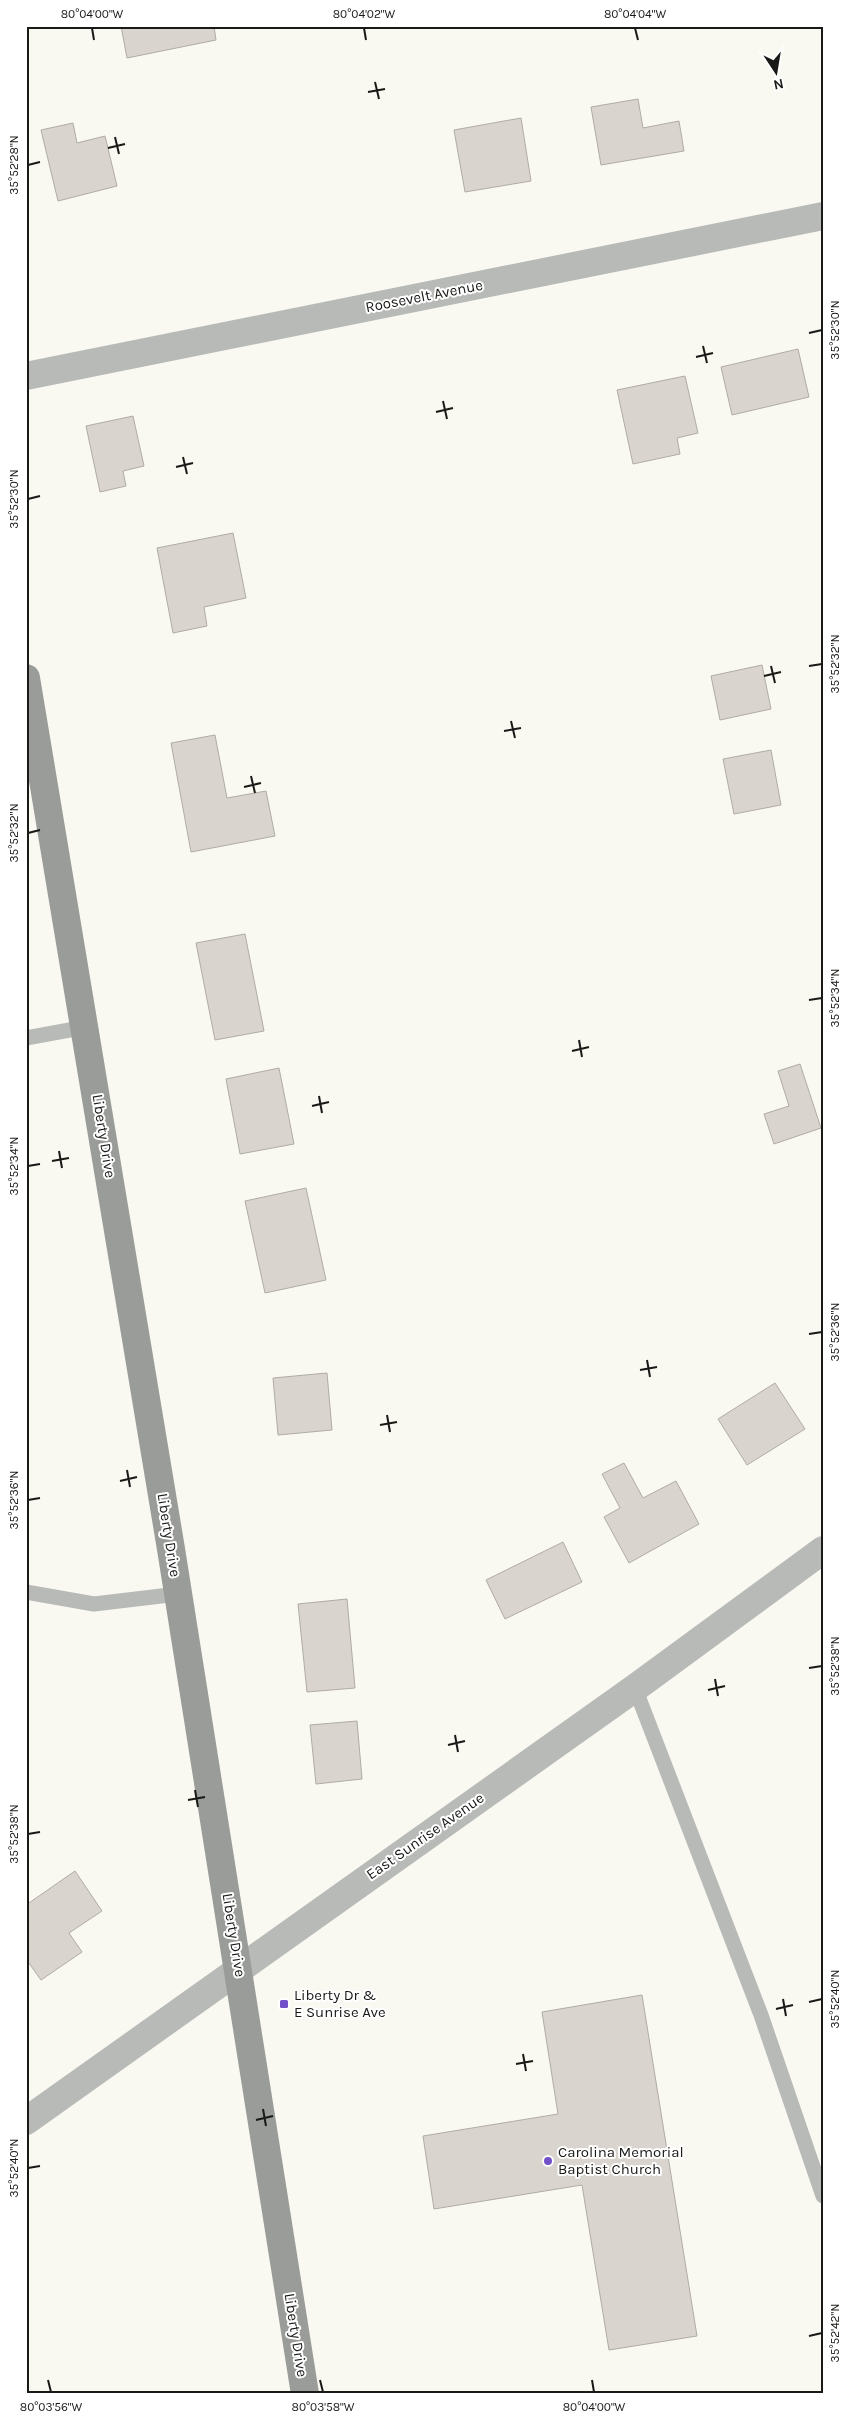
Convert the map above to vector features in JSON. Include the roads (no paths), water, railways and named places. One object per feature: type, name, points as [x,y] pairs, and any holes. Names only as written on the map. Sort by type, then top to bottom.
[{"type":"street","name":"Roosevelt Avenue","points":[[26,376],[823,216]]},
{"type":"street","name":"Liberty Drive","points":[[26,678],[86,1027],[239,1968],[305,2394]]},
{"type":"street","name":"East Sunrise Avenue","points":[[26,2120],[635,1688],[823,1550]]},
{"type":"lane","points":[[26,1038],[86,1027]]},
{"type":"lane","points":[[26,1592],[94,1604],[178,1594]]},
{"type":"lane","points":[[635,1688],[760,2016],[823,2196]]},
{"type":"place","name":"Liberty Dr & E Sunrise Ave","points":[[284,2004]]},
{"type":"place","name":"Carolina Memorial Baptist Church","points":[[548,2161]]}]
